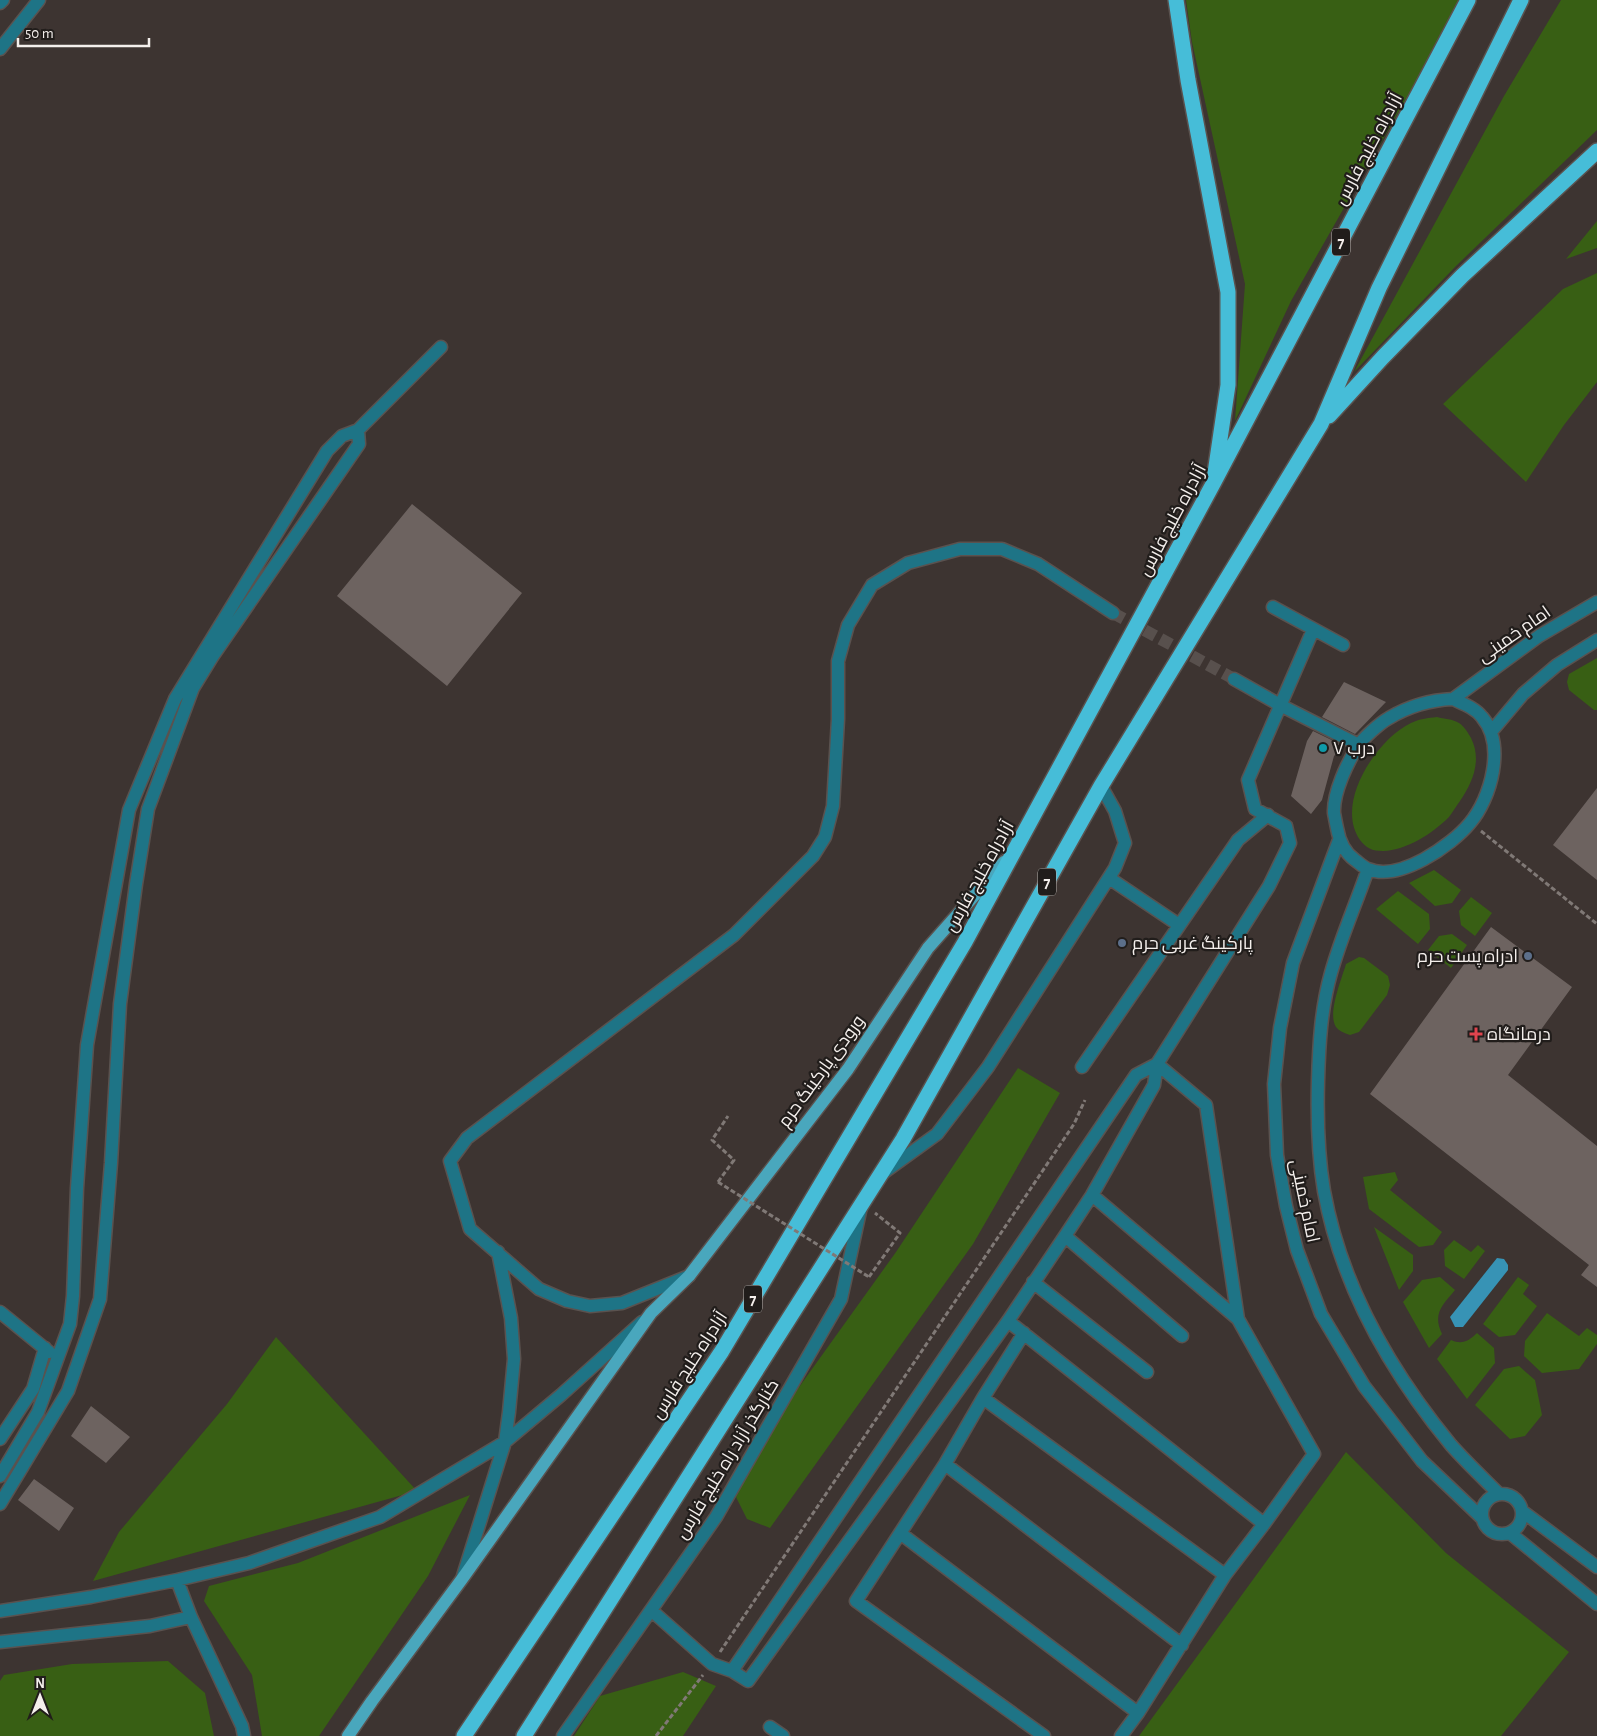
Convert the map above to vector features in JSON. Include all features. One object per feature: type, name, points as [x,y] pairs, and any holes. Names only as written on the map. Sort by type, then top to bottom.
[{"type":"highway","points":[[1176,0],[1188,80],[1228,292],[1228,385],[1214,484]]},
{"type":"highway","name":"آزادراه خلیج فارس","points":[[464,1736],[722,1351],[964,942],[1214,484],[1468,0]]},
{"type":"highway","name":"7","points":[[524,1736],[903,1139],[1101,786],[1322,424],[1379,288],[1522,0]]},
{"type":"highway","points":[[1322,424],[1383,357],[1462,276],[1597,151]]},
{"type":"main road","name":"ورودی پارکینگ حرم","points":[[651,1313],[689,1276],[848,1069],[928,948],[1017,847]]},
{"type":"main road","points":[[348,1736],[651,1313]]},
{"type":"street","points":[[0,49],[39,0]]},
{"type":"street","points":[[0,1476],[38,1412],[70,1324],[87,1045],[129,810],[175,699],[327,451],[342,436],[358,430],[441,346]]},
{"type":"street","points":[[0,1504],[68,1391],[100,1299],[111,1164],[120,1004],[148,809],[193,688],[212,657],[359,444],[358,430]]},
{"type":"street","points":[[689,1276],[622,1303],[590,1306],[567,1301],[539,1289],[470,1228],[450,1161],[467,1138],[734,935],[813,856],[825,837],[833,806],[838,719],[838,661],[848,625],[872,585],[908,563],[960,549],[1002,549],[1038,564],[1113,613]]},
{"type":"street","name":"امام خمینی","points":[[1453,699],[1539,636],[1597,602]]},
{"type":"street","points":[[1273,607],[1343,645]]},
{"type":"street","points":[[652,1610],[712,1664],[732,1670],[748,1681],[1008,1321],[1092,1195],[1154,1085],[1157,1064],[1270,886],[1290,843],[1286,826],[1256,809],[1248,780],[1313,630]]},
{"type":"street","points":[[1491,732],[1523,694],[1557,664],[1597,640]]},
{"type":"street","points":[[1234,679],[1280,705],[1359,745]]},
{"type":"street","points":[[1453,699],[1470,706],[1482,717],[1491,732],[1494,770],[1488,790],[1470,823],[1440,851],[1402,869],[1384,871],[1368,869],[1351,857],[1339,840],[1334,812],[1338,785],[1359,745],[1388,719],[1411,707],[1434,700],[1453,699]]},
{"type":"street","points":[[881,1175],[937,1134],[988,1067],[1116,868],[1125,843],[1115,811],[1101,786]]},
{"type":"street","points":[[1082,1067],[1238,840],[1268,815]]},
{"type":"street","name":"امام خمینی","points":[[1339,840],[1293,963],[1280,1028],[1274,1084],[1277,1155],[1286,1206],[1297,1250],[1321,1314],[1364,1386],[1422,1462],[1482,1518]]},
{"type":"street","name":"امام خمینی","points":[[1368,869],[1331,974],[1324,1009],[1319,1046],[1317,1119],[1324,1190],[1337,1241],[1354,1289],[1389,1359],[1452,1446],[1498,1494]]},
{"type":"street","points":[[1109,878],[1179,925]]},
{"type":"street","points":[[1157,1064],[1206,1105],[1238,1319]]},
{"type":"street","points":[[732,1670],[1136,1075],[1157,1064]]},
{"type":"street","points":[[1092,1195],[1238,1319],[1314,1454],[1225,1575],[1182,1645],[1121,1736]]},
{"type":"street","name":"کنارگذر آزاد راه خلیج فارس","points":[[563,1736],[716,1517],[841,1298],[862,1204]]},
{"type":"street","points":[[1065,1236],[1182,1336]]},
{"type":"street","points":[[462,1579],[505,1442],[514,1359],[511,1318],[498,1252]]},
{"type":"street","points":[[1033,1282],[1147,1372]]},
{"type":"street","points":[[0,1312],[57,1358]]},
{"type":"street","points":[[0,1611],[91,1597],[249,1563],[380,1517],[505,1442],[561,1395],[651,1313]]},
{"type":"street","points":[[1008,1321],[1264,1524]]},
{"type":"street","points":[[1024,1332],[945,1464],[856,1601],[1044,1736]]},
{"type":"street","points":[[0,1439],[33,1389],[45,1348]]},
{"type":"street","points":[[984,1398],[1225,1575]]},
{"type":"street","points":[[945,1464],[1182,1645]]},
{"type":"street","points":[[1498,1494],[1509,1495],[1514,1498],[1518,1501],[1522,1511],[1520,1524],[1510,1533],[1498,1534],[1492,1532],[1482,1518],[1484,1505],[1487,1500],[1498,1494]]},
{"type":"street","points":[[1522,1511],[1597,1567]]},
{"type":"street","points":[[900,1533],[1138,1713]]},
{"type":"street","points":[[1510,1533],[1597,1604]]},
{"type":"street","points":[[177,1580],[191,1617],[242,1726],[244,1736]]},
{"type":"street","points":[[0,1642],[150,1626],[191,1617]]},
{"type":"street","points":[[770,1728],[783,1736]]},
{"type":"path","points":[[1470,823],[1597,924]]},
{"type":"path","points":[[656,1736],[712,1664],[1074,1124],[1085,1100]]},
{"type":"path","points":[[728,1116],[712,1140],[734,1160],[718,1182],[869,1277],[900,1233],[862,1204]]},
{"type":"green space","points":[[1186,0],[1459,0],[1427,62],[1291,301],[1235,421],[1245,284],[1192,42]]},
{"type":"green space","points":[[1561,0],[1597,0],[1597,130],[1456,266],[1354,372],[1504,96]]},
{"type":"green space","points":[[1597,221],[1597,248],[1566,259]]},
{"type":"green space","points":[[1597,273],[1597,382],[1564,425],[1526,482],[1443,404],[1563,289]]},
{"type":"green space","points":[[1597,658],[1597,710],[1594,710],[1569,690],[1567,682],[1569,674]]},
{"type":"green space","points":[[1437,717],[1459,723],[1471,738],[1476,754],[1476,763],[1469,786],[1449,817],[1427,835],[1401,848],[1383,851],[1372,850],[1360,840],[1353,825],[1352,808],[1363,774],[1373,757],[1398,731],[1414,722]]},
{"type":"green space","points":[[1434,870],[1461,890],[1452,903],[1435,906],[1409,883]]},
{"type":"green space","points":[[1398,891],[1429,914],[1430,929],[1418,944],[1376,909]]},
{"type":"green space","points":[[1471,897],[1492,913],[1475,936],[1461,925],[1459,911]]},
{"type":"green space","points":[[1452,934],[1467,945],[1451,968],[1428,950],[1439,936]]},
{"type":"green space","points":[[1359,957],[1364,958],[1388,976],[1390,985],[1387,995],[1359,1032],[1350,1035],[1336,1027],[1333,1014],[1334,1005],[1346,964]]},
{"type":"green space","points":[[1018,1068],[1060,1093],[973,1244],[770,1528],[747,1519],[736,1497],[774,1422],[896,1252]]},
{"type":"green space","points":[[1395,1172],[1398,1180],[1390,1190],[1442,1232],[1433,1245],[1419,1247],[1369,1209],[1363,1177]]},
{"type":"green space","points":[[1374,1227],[1413,1255],[1413,1271],[1399,1290]]},
{"type":"green space","points":[[1454,1240],[1471,1252],[1478,1245],[1485,1251],[1464,1279],[1445,1266],[1444,1250]]},
{"type":"green space","points":[[1440,1277],[1455,1290],[1440,1310],[1438,1320],[1442,1334],[1429,1348],[1403,1302],[1422,1280]]},
{"type":"green space","points":[[1518,1277],[1529,1285],[1523,1294],[1537,1306],[1515,1335],[1499,1337],[1483,1324]]},
{"type":"green space","points":[[1547,1313],[1579,1336],[1587,1328],[1597,1335],[1597,1344],[1579,1369],[1542,1373],[1524,1356],[1525,1341]]},
{"type":"green space","points":[[1477,1333],[1494,1348],[1495,1363],[1467,1399],[1437,1359],[1451,1340],[1465,1341]]},
{"type":"green space","points":[[276,1337],[417,1491],[93,1581],[119,1532],[227,1404]]},
{"type":"green space","points":[[1519,1366],[1535,1380],[1542,1415],[1525,1436],[1510,1439],[1475,1405],[1504,1369]]},
{"type":"green space","points":[[1346,1452],[1446,1553],[1569,1652],[1501,1736],[1139,1736]]},
{"type":"green space","points":[[470,1495],[428,1576],[319,1736],[262,1736],[252,1675],[204,1601],[209,1586],[298,1563]]},
{"type":"green space","points":[[168,1661],[205,1693],[214,1736],[0,1736],[0,1681],[4,1675],[72,1664]]},
{"type":"green space","points":[[683,1672],[716,1686],[683,1736],[574,1736],[600,1696]]},
{"type":"water","points":[[1497,1258],[1504,1259],[1508,1265],[1508,1270],[1463,1327],[1455,1327],[1450,1317]]},
{"type":"building","points":[[412,504],[522,593],[447,686],[337,596]]},
{"type":"building","points":[[1344,682],[1386,702],[1355,734],[1322,717]]},
{"type":"building","points":[[1313,731],[1344,746],[1334,756],[1322,800],[1311,814],[1291,796],[1307,741]]},
{"type":"building","points":[[1597,788],[1597,880],[1553,845]]},
{"type":"building","points":[[1491,927],[1572,987],[1508,1075],[1597,1146],[1597,1287],[1581,1275],[1589,1265],[1370,1094]]},
{"type":"building","points":[[91,1406],[130,1437],[106,1463],[71,1436]]},
{"type":"building","points":[[34,1479],[74,1508],[59,1531],[18,1500]]},
{"type":"tunnel","points":[[1113,613],[1234,679]]},
{"type":"place","name":"درب ۷","points":[[1323,748]]},
{"type":"place","name":"پارکینگ غربی حرم","points":[[1122,943]]},
{"type":"place","name":"ادراه پست حرم","points":[[1528,956]]},
{"type":"place","name":"درمانگاه","points":[[1476,1034]]}]
